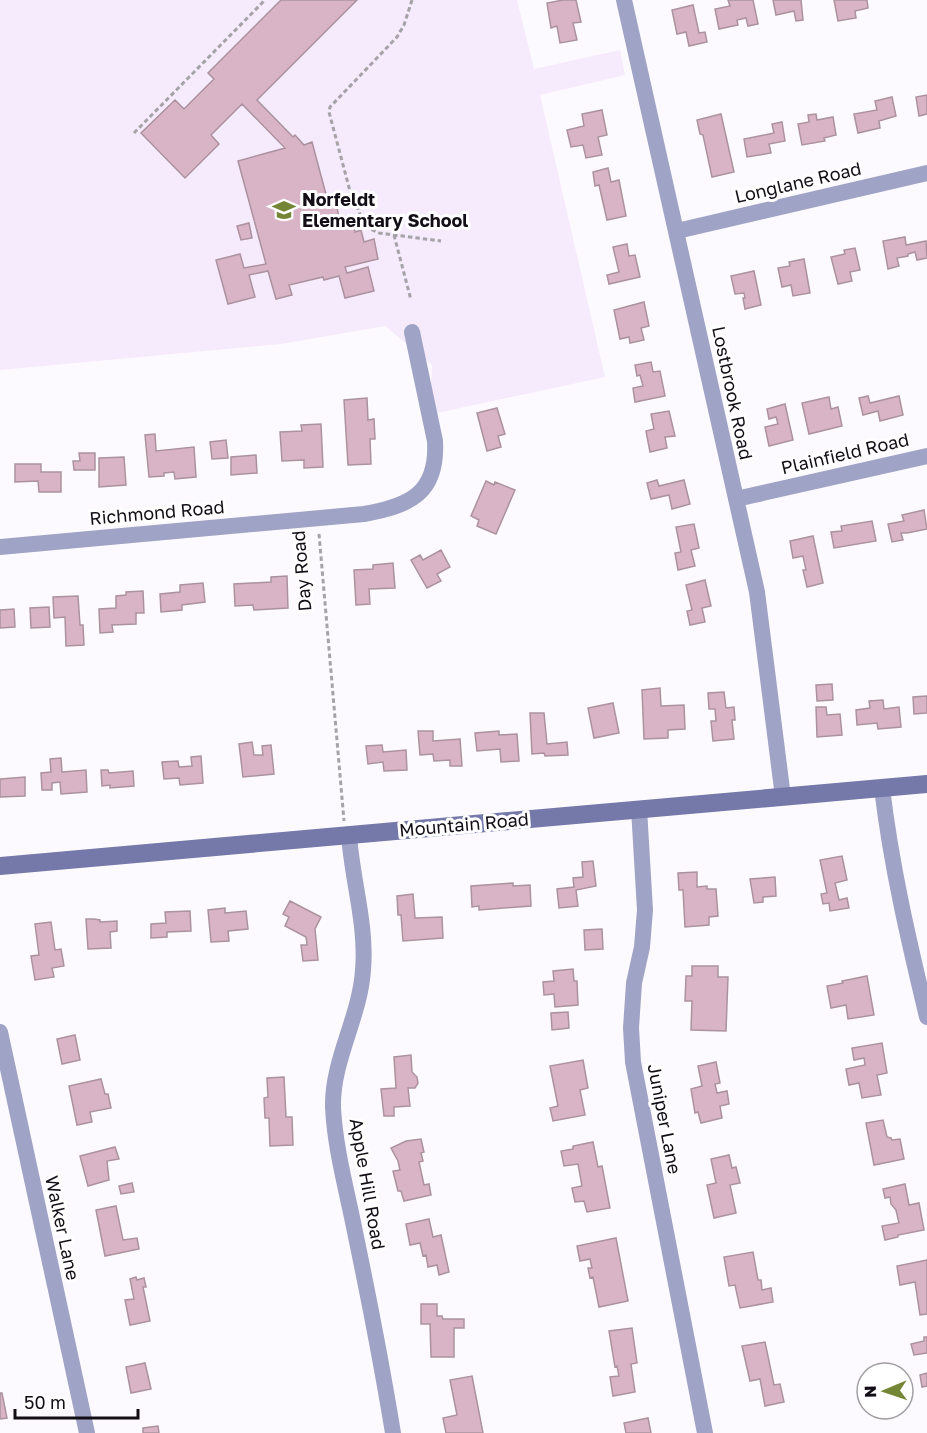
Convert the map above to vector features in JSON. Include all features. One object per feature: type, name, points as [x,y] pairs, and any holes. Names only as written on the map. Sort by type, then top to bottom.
[{"type":"main road","name":"Mountain Road","points":[[0,866],[346,829],[639,809],[927,784]]},
{"type":"street","name":"Lostbrook Road","points":[[624,0],[757,592],[783,797]]},
{"type":"street","name":"Longlane Road","points":[[677,231],[927,173]]},
{"type":"street","name":"Day Road","points":[[318,519],[390,509],[411,500],[425,487],[431,477],[436,454],[435,441],[412,332]]},
{"type":"street","name":"Plainfield Road","points":[[736,499],[927,456]]},
{"type":"street","name":"Richmond Road","points":[[0,546],[318,519]]},
{"type":"street","points":[[882,788],[905,916],[927,1017]]},
{"type":"street","name":"Juniper Lane","points":[[639,809],[645,910],[642,947],[634,983],[631,1028],[633,1062],[705,1433]]},
{"type":"street","name":"Apple Hill Road","points":[[346,829],[362,938],[364,969],[360,997],[336,1078],[333,1106],[338,1148],[379,1347],[393,1433]]},
{"type":"street","name":"Walker Lane","points":[[0,1032],[87,1433]]},
{"type":"path","points":[[134,133],[265,0]]},
{"type":"path","points":[[412,0],[404,25],[397,37],[330,107],[329,112],[351,195],[357,203],[362,224],[373,231],[441,241]]},
{"type":"path","points":[[394,234],[411,300]]},
{"type":"path","name":"Day Road","points":[[318,519],[346,829]]},
{"type":"shaded area","name":"Norfeldt Elementary School","points":[[0,0],[517,0],[534,69],[620,50],[625,75],[540,95],[605,377],[437,413],[431,389],[432,365],[385,326],[281,344],[0,370]]},
{"type":"building","points":[[281,0],[357,0],[257,100],[293,137],[295,135],[304,145],[312,142],[327,198],[335,196],[339,218],[345,216],[349,228],[354,226],[355,232],[361,230],[364,242],[374,239],[378,259],[345,267],[347,273],[368,267],[374,291],[345,298],[339,276],[324,280],[323,277],[289,285],[292,295],[276,299],[268,271],[249,275],[255,297],[228,304],[216,260],[240,254],[244,268],[266,264],[238,161],[285,148],[242,104],[211,135],[219,144],[185,178],[141,133],[175,100],[184,109],[214,79],[208,73]]},
{"type":"building","points":[[576,0],[581,22],[573,23],[577,40],[560,43],[557,26],[551,28],[547,3]]},
{"type":"building","points":[[728,0],[753,0],[758,24],[748,26],[746,18],[737,20],[738,25],[719,29],[715,9],[730,6]]},
{"type":"building","points":[[773,0],[801,0],[803,20],[796,21],[794,11],[776,15]]},
{"type":"building","points":[[834,0],[867,0],[868,8],[855,11],[856,18],[838,21]]},
{"type":"building","points":[[693,5],[699,33],[705,32],[707,42],[689,46],[686,32],[677,34],[672,10]]},
{"type":"building","points":[[927,95],[927,114],[919,116],[916,97]]},
{"type":"building","points":[[892,97],[896,116],[879,121],[880,128],[858,133],[854,114],[877,110],[875,101]]},
{"type":"building","points":[[602,110],[607,135],[598,137],[602,155],[586,158],[583,145],[571,147],[567,130],[584,126],[582,114]]},
{"type":"building","points":[[721,114],[734,172],[712,177],[703,135],[700,134],[697,120]]},
{"type":"building","points":[[816,114],[817,120],[833,117],[836,135],[824,138],[825,141],[802,145],[798,124],[809,122],[808,115]]},
{"type":"building","points":[[782,122],[785,141],[769,144],[771,153],[747,157],[744,139],[774,133],[772,124]]},
{"type":"building","points":[[608,168],[611,182],[619,180],[626,216],[607,220],[599,185],[595,186],[593,172]]},
{"type":"building","points":[[249,223],[252,238],[241,240],[237,226]]},
{"type":"building","points":[[905,237],[906,245],[926,241],[927,258],[917,260],[915,252],[897,258],[899,266],[888,269],[883,241]]},
{"type":"building","points":[[627,244],[629,256],[635,255],[640,277],[609,284],[607,275],[619,272],[613,247]]},
{"type":"building","points":[[855,248],[860,270],[850,272],[852,281],[838,284],[831,257],[845,254],[844,250]]},
{"type":"building","points":[[804,259],[810,293],[793,296],[791,285],[782,287],[778,268],[790,266],[789,262]]},
{"type":"building","points":[[754,271],[761,305],[745,309],[744,293],[735,294],[731,276]]},
{"type":"building","points":[[644,302],[649,326],[641,328],[644,340],[630,343],[629,337],[620,339],[614,310]]},
{"type":"building","points":[[651,362],[653,372],[660,371],[665,396],[635,402],[633,388],[643,386],[640,375],[637,376],[635,365]]},
{"type":"building","points":[[868,396],[870,403],[899,396],[903,415],[880,421],[878,411],[863,415],[859,398]]},
{"type":"building","points":[[829,397],[831,409],[838,407],[842,426],[809,434],[802,403]]},
{"type":"building","points":[[367,398],[368,420],[374,419],[375,439],[370,439],[371,464],[348,465],[344,400]]},
{"type":"building","points":[[785,404],[793,440],[769,446],[765,427],[778,424],[776,417],[769,419],[767,409]]},
{"type":"building","points":[[497,408],[505,434],[498,436],[501,447],[487,451],[477,413]]},
{"type":"building","points":[[669,411],[675,436],[665,437],[667,448],[650,452],[646,431],[654,429],[651,414]]},
{"type":"building","points":[[321,424],[323,467],[304,468],[304,460],[282,461],[280,432],[302,431],[301,425]]},
{"type":"building","points":[[155,434],[156,451],[194,447],[196,477],[175,479],[174,472],[164,473],[164,476],[149,477],[145,435]]},
{"type":"building","points":[[226,440],[228,458],[212,459],[210,442]]},
{"type":"building","points":[[79,453],[95,453],[95,470],[74,470],[73,461],[80,461]]},
{"type":"building","points":[[256,455],[257,473],[231,475],[231,457]]},
{"type":"building","points":[[124,457],[126,485],[99,487],[99,458]]},
{"type":"building","points":[[15,464],[41,464],[41,472],[61,472],[61,492],[39,492],[38,481],[15,482]]},
{"type":"building","points":[[657,480],[659,486],[684,480],[690,504],[672,509],[669,495],[651,499],[647,483]]},
{"type":"building","points":[[486,481],[515,490],[496,534],[477,526],[479,520],[471,516]]},
{"type":"building","points":[[924,510],[927,529],[901,533],[903,540],[892,542],[888,524],[904,521],[902,515]]},
{"type":"building","points":[[872,521],[876,541],[834,548],[831,532],[842,531],[841,526]]},
{"type":"building","points":[[694,524],[699,548],[691,550],[695,566],[678,570],[675,553],[681,552],[676,527]]},
{"type":"building","points":[[813,536],[823,583],[807,587],[803,556],[793,558],[790,541]]},
{"type":"building","points":[[441,550],[450,567],[437,574],[441,581],[427,588],[411,560],[420,555],[423,560]]},
{"type":"building","points":[[393,563],[395,588],[369,589],[370,604],[356,605],[354,570],[373,569],[373,565]]},
{"type":"building","points":[[287,576],[288,608],[254,610],[253,605],[235,606],[234,584],[271,582],[271,577]]},
{"type":"building","points":[[705,580],[711,606],[702,608],[705,622],[690,625],[687,611],[692,610],[686,585]]},
{"type":"building","points":[[203,583],[205,602],[182,605],[182,610],[161,612],[160,594],[180,592],[180,585]]},
{"type":"building","points":[[143,591],[144,613],[136,613],[136,624],[112,625],[113,632],[100,633],[99,609],[116,608],[116,596],[126,595],[126,592]]},
{"type":"building","points":[[78,596],[84,645],[66,646],[65,617],[54,618],[53,597]]},
{"type":"building","points":[[49,607],[50,627],[31,628],[30,608]]},
{"type":"building","points":[[14,609],[15,627],[0,628],[0,610]]},
{"type":"building","points":[[832,684],[833,700],[817,701],[816,685]]},
{"type":"building","points":[[660,688],[661,706],[684,705],[685,729],[668,730],[668,738],[644,739],[642,690]]},
{"type":"building","points":[[724,692],[726,708],[734,707],[735,720],[732,720],[734,739],[713,741],[711,721],[716,721],[715,709],[709,709],[708,693]]},
{"type":"building","points":[[927,696],[927,713],[914,714],[913,697]]},
{"type":"building","points":[[883,700],[884,709],[899,707],[901,727],[878,729],[877,723],[857,725],[856,710],[870,708],[869,701]]},
{"type":"building","points":[[613,703],[619,733],[594,738],[588,708]]},
{"type":"building","points":[[816,707],[826,707],[827,715],[840,714],[842,735],[817,737]]},
{"type":"building","points":[[530,713],[544,713],[547,744],[567,742],[568,755],[532,754]]},
{"type":"building","points":[[418,731],[433,731],[433,741],[460,739],[462,766],[450,766],[450,760],[434,761],[433,754],[420,755]]},
{"type":"building","points":[[499,731],[499,735],[517,734],[519,761],[501,762],[500,749],[477,751],[475,733]]},
{"type":"building","points":[[252,742],[254,755],[263,755],[262,746],[271,745],[274,774],[243,777],[239,744]]},
{"type":"building","points":[[382,745],[383,752],[406,750],[407,770],[384,771],[383,762],[368,764],[366,746]]},
{"type":"building","points":[[201,756],[203,783],[180,785],[179,778],[164,779],[162,762],[178,761],[179,767],[192,766],[191,757]]},
{"type":"building","points":[[61,758],[62,772],[86,770],[87,792],[61,794],[60,782],[52,783],[52,790],[42,790],[41,773],[51,772],[50,759]]},
{"type":"building","points":[[101,770],[108,770],[109,773],[133,771],[134,786],[110,788],[110,785],[102,786]]},
{"type":"building","points":[[25,777],[25,796],[0,797],[0,779]]},
{"type":"building","points":[[842,856],[847,880],[835,883],[839,900],[847,898],[849,908],[830,911],[829,903],[823,904],[821,894],[827,893],[820,860]]},
{"type":"building","points":[[593,861],[596,886],[576,890],[578,906],[559,908],[557,889],[574,887],[573,878],[583,877],[582,862]]},
{"type":"building","points":[[697,872],[697,887],[707,886],[707,889],[716,889],[718,916],[709,917],[709,925],[685,927],[683,890],[679,890],[678,873]]},
{"type":"building","points":[[775,877],[776,896],[763,897],[763,902],[754,903],[750,879]]},
{"type":"building","points":[[513,883],[513,886],[530,885],[531,906],[479,910],[479,906],[472,907],[471,886]]},
{"type":"building","points":[[413,894],[415,918],[442,917],[443,938],[403,941],[397,896]]},
{"type":"building","points":[[290,901],[321,917],[315,929],[318,960],[303,961],[301,945],[307,945],[306,937],[285,926],[289,917],[283,914]]},
{"type":"building","points":[[225,908],[225,913],[246,911],[248,929],[228,931],[229,941],[211,942],[208,910]]},
{"type":"building","points":[[190,911],[191,931],[167,932],[167,937],[151,938],[151,924],[166,923],[165,912]]},
{"type":"building","points":[[86,919],[100,920],[100,922],[117,921],[117,931],[110,932],[111,948],[88,949]]},
{"type":"building","points":[[51,922],[55,950],[61,949],[64,966],[52,968],[54,977],[35,980],[31,956],[39,955],[35,924]]},
{"type":"building","points":[[602,929],[603,949],[585,950],[584,930]]},
{"type":"building","points":[[692,966],[718,966],[718,977],[728,977],[726,1031],[691,1030],[692,1001],[685,1001],[686,976],[692,976]]},
{"type":"building","points":[[573,969],[574,981],[577,981],[578,1005],[555,1007],[554,994],[544,995],[543,982],[554,981],[553,971]]},
{"type":"building","points":[[867,976],[874,1015],[848,1019],[846,1005],[831,1008],[827,986]]},
{"type":"building","points":[[568,1012],[569,1028],[552,1030],[551,1013]]},
{"type":"building","points":[[75,1035],[80,1060],[62,1064],[57,1039]]},
{"type":"building","points":[[882,1043],[887,1073],[877,1075],[881,1095],[862,1098],[859,1083],[849,1085],[846,1069],[865,1065],[864,1058],[854,1060],[852,1048]]},
{"type":"building","points":[[411,1055],[412,1072],[417,1077],[418,1083],[415,1088],[408,1088],[410,1106],[394,1107],[394,1116],[384,1116],[381,1089],[396,1088],[394,1057]]},
{"type":"building","points":[[583,1060],[588,1088],[580,1090],[585,1115],[553,1121],[550,1108],[558,1106],[550,1066]]},
{"type":"building","points":[[716,1062],[720,1083],[715,1084],[717,1093],[727,1091],[729,1104],[720,1106],[722,1118],[701,1123],[698,1112],[695,1113],[691,1089],[702,1086],[698,1066]]},
{"type":"building","points":[[284,1077],[286,1117],[292,1117],[293,1145],[270,1146],[269,1118],[265,1118],[264,1098],[268,1097],[267,1078]]},
{"type":"building","points":[[101,1079],[111,1108],[90,1112],[92,1122],[77,1125],[69,1086]]},
{"type":"building","points":[[883,1120],[887,1137],[892,1140],[900,1139],[904,1159],[874,1165],[866,1123]]},
{"type":"building","points":[[421,1139],[424,1152],[421,1153],[423,1161],[419,1162],[424,1185],[429,1184],[431,1195],[404,1201],[401,1191],[398,1191],[393,1171],[400,1170],[398,1161],[391,1148],[406,1141]]},
{"type":"building","points":[[593,1142],[598,1167],[602,1166],[610,1208],[587,1212],[584,1201],[575,1202],[572,1188],[582,1186],[578,1164],[564,1166],[561,1151]]},
{"type":"building","points":[[115,1147],[119,1159],[107,1161],[109,1180],[88,1186],[80,1156]]},
{"type":"building","points":[[729,1155],[732,1168],[736,1167],[740,1183],[730,1185],[736,1213],[714,1218],[707,1185],[716,1183],[711,1159]]},
{"type":"building","points":[[132,1183],[134,1192],[121,1194],[119,1186]]},
{"type":"building","points":[[905,1184],[909,1205],[919,1203],[924,1230],[885,1240],[882,1226],[899,1223],[890,1197],[885,1198],[883,1189]]},
{"type":"building","points":[[116,1206],[123,1240],[137,1238],[139,1249],[105,1256],[96,1210]]},
{"type":"building","points":[[429,1219],[433,1237],[441,1235],[449,1272],[439,1275],[437,1265],[428,1267],[426,1255],[423,1256],[420,1243],[410,1245],[406,1224]]},
{"type":"building","points":[[616,1238],[628,1301],[599,1307],[593,1277],[590,1278],[588,1268],[592,1268],[590,1259],[580,1261],[577,1246]]},
{"type":"building","points":[[753,1252],[762,1290],[771,1288],[773,1302],[740,1308],[735,1285],[729,1286],[724,1257]]},
{"type":"building","points":[[927,1260],[927,1314],[920,1315],[915,1282],[900,1285],[897,1266]]},
{"type":"building","points":[[136,1277],[137,1280],[144,1278],[146,1287],[143,1287],[150,1321],[130,1325],[125,1300],[134,1299],[130,1279]]},
{"type":"building","points":[[421,1304],[437,1304],[437,1316],[442,1316],[443,1319],[464,1319],[464,1328],[454,1328],[454,1357],[431,1357],[430,1324],[421,1324]]},
{"type":"building","points":[[632,1328],[637,1363],[631,1364],[635,1392],[613,1396],[610,1377],[619,1376],[617,1366],[615,1367],[609,1331]]},
{"type":"building","points":[[924,1337],[927,1337],[927,1353],[914,1355],[911,1344],[924,1341]]},
{"type":"building","points":[[765,1342],[774,1385],[780,1384],[784,1402],[765,1406],[760,1379],[750,1381],[742,1346]]},
{"type":"building","points":[[145,1363],[151,1389],[131,1393],[126,1367]]},
{"type":"building","points":[[927,1373],[927,1386],[922,1387],[920,1375]]},
{"type":"building","points":[[472,1376],[483,1433],[446,1433],[443,1418],[457,1415],[450,1380]]},
{"type":"building","points":[[0,1393],[2,1393],[7,1418],[0,1419]]},
{"type":"building","points":[[648,1418],[651,1433],[626,1433],[624,1423]]},
{"type":"building","points":[[158,1426],[159,1433],[143,1433],[143,1428]]},
{"type":"place","name":"Norfeldt Elementary School","points":[[284,210]]}]
